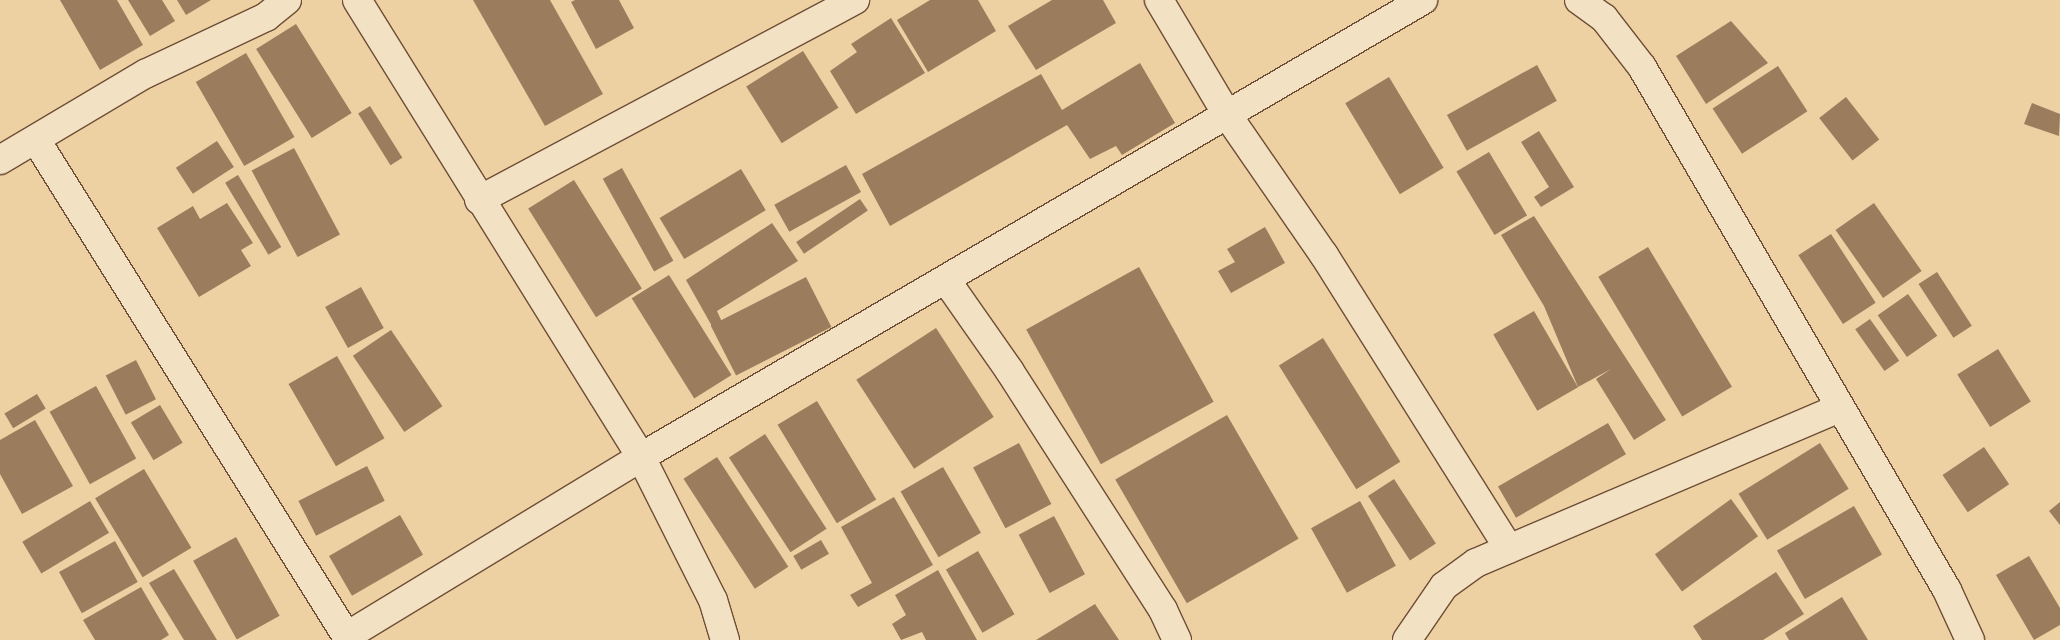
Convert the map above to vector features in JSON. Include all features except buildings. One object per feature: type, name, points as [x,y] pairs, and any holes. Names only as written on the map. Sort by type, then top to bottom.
[{"type":"street","points":[[0,160],[145,74],[266,18],[287,0]]},
{"type":"street","points":[[357,0],[479,200],[641,457],[713,600],[725,640]]},
{"type":"street","points":[[479,200],[855,0]]},
{"type":"street","points":[[1158,0],[1228,116],[1324,255],[1509,550]]},
{"type":"street","points":[[36,140],[348,638],[641,457],[1424,0]]},
{"type":"street","points":[[1579,0],[1604,18],[1642,67],[1839,408],[1947,590],[1970,640]]},
{"type":"street","points":[[946,280],[1009,370],[1163,610],[1178,640]]},
{"type":"street","points":[[1407,640],[1444,586],[1476,563],[1839,408]]}]
